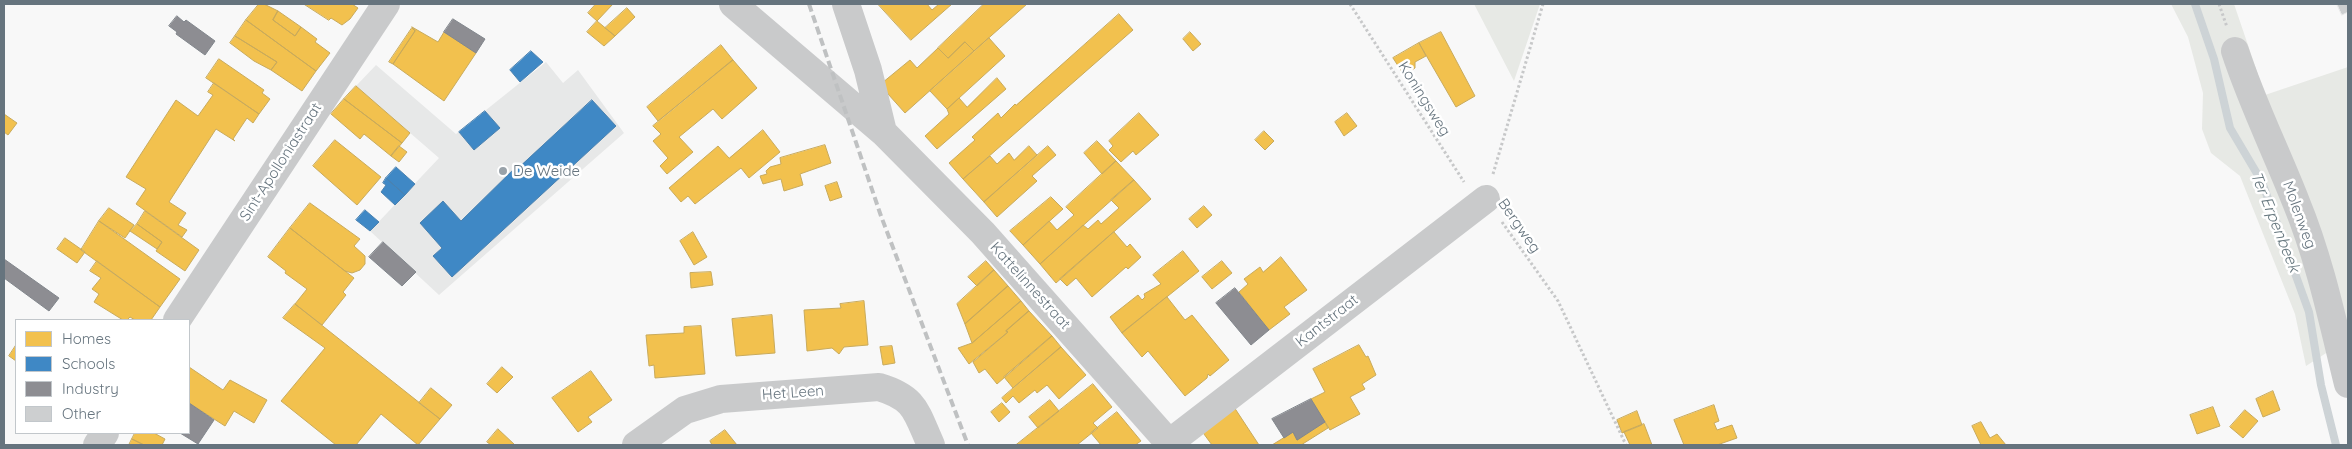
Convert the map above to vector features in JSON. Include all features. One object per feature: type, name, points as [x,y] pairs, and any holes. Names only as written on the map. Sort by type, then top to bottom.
[{"type":"street","name":"Sint-Apolloniastraat","points":[[178,319],[386,4]]},
{"type":"street","name":"Kattelinnestraat","points":[[733,4],[883,132],[983,233],[1170,444]]},
{"type":"street","points":[[846,4],[868,70],[883,132]]},
{"type":"street","name":"Molenweg","points":[[2235,51],[2249,94],[2297,203],[2326,291],[2348,384]]},
{"type":"street","name":"Kantstraat","points":[[1170,444],[1486,199]]},
{"type":"street","name":"Het Leen","points":[[636,445],[685,410],[721,399],[879,387],[899,393],[913,406],[931,445]]},
{"type":"street","points":[[97,445],[104,434]]},
{"type":"path","name":"Koningsweg","points":[[1350,4],[1470,192],[1486,199]]},
{"type":"path","name":"Bergweg","points":[[1543,4],[1486,199],[1558,301],[1626,445]]},
{"type":"shaded area","points":[[1474,4],[1540,4],[1514,81]]},
{"type":"shaded area","points":[[2171,4],[2234,4],[2265,95],[2348,67],[2348,339],[2306,366],[2295,314],[2240,176],[2211,153],[2202,129],[2203,93],[2188,37]]},
{"type":"shaded area","name":"De Weide","points":[[546,62],[563,83],[578,70],[624,133],[439,295],[370,231],[439,158],[356,86],[376,65],[456,134]]},
{"type":"building: Homes","points":[[259,4],[264,4],[278,11],[273,20],[295,36],[301,27],[317,39],[315,42],[330,53],[316,71],[246,20]]},
{"type":"building: Homes","points":[[304,4],[352,4],[358,8],[350,19],[342,25],[331,18],[329,20]]},
{"type":"building: Homes","points":[[596,4],[613,4],[597,21],[588,13]]},
{"type":"building: Homes","points":[[878,4],[927,4],[932,10],[939,4],[952,4],[911,40]]},
{"type":"building: Homes","points":[[984,4],[1027,4],[974,51],[965,42],[948,58],[938,48]]},
{"type":"building: Homes","points":[[627,8],[635,17],[615,36],[605,28]]},
{"type":"building: Homes","points":[[278,11],[301,27],[295,36],[273,20]]},
{"type":"building: Homes","points":[[1119,14],[1133,30],[963,179],[949,163],[975,140],[972,137],[998,113],[1001,118]]},
{"type":"building: Homes","points":[[246,20],[316,71],[302,91],[271,70],[277,62],[235,36]]},
{"type":"building: Homes","points":[[597,21],[615,36],[604,46],[587,32]]},
{"type":"building: Homes","points":[[412,27],[438,42],[444,32],[476,53],[444,101],[393,64],[415,31]]},
{"type":"building: Homes","points":[[412,28],[415,31],[393,64],[389,62]]},
{"type":"building: Homes","points":[[1190,32],[1201,44],[1193,51],[1183,39]]},
{"type":"building: Homes","points":[[1441,32],[1475,96],[1456,107],[1419,43]]},
{"type":"building: Homes","points":[[235,36],[277,62],[271,70],[254,61],[230,43]]},
{"type":"building: Homes","points":[[989,38],[1005,56],[947,109],[930,91]]},
{"type":"building: Homes","points":[[965,42],[974,51],[905,113],[888,94],[882,83],[910,60],[917,68],[938,48],[948,58]]},
{"type":"building: Homes","points":[[1419,43],[1426,56],[1415,62],[1415,68],[1404,75],[1393,58]]},
{"type":"building: Homes","points":[[721,45],[733,60],[658,121],[647,107]]},
{"type":"building: Homes","points":[[219,59],[264,90],[262,93],[270,99],[259,114],[206,78]]},
{"type":"building: Homes","points":[[733,60],[757,88],[722,119],[713,109],[679,137],[693,152],[667,174],[660,166],[668,158],[653,141],[661,134],[653,126]]},
{"type":"building: Homes","points":[[997,78],[1006,89],[937,149],[925,136],[949,114],[947,109],[959,98],[967,107]]},
{"type":"building: Homes","points":[[214,83],[259,114],[253,123],[247,118],[233,139],[235,141],[216,129],[169,202],[186,213],[178,225],[187,230],[182,237],[136,204],[146,189],[126,177],[176,100],[198,116],[213,95],[208,92]]},
{"type":"building: Homes","points":[[356,86],[410,133],[402,143],[344,99]]},
{"type":"building: Homes","points":[[344,99],[402,143],[391,156],[364,134],[360,139],[331,114]]},
{"type":"building: Homes","points":[[1139,113],[1159,135],[1136,155],[1133,151],[1121,162],[1109,150],[1113,146],[1109,141]]},
{"type":"building: Homes","points":[[1347,113],[1357,126],[1344,136],[1335,122]]},
{"type":"building: Homes","points":[[4,114],[17,123],[8,135],[4,132]]},
{"type":"building: Homes","points":[[763,130],[780,152],[749,178],[741,168],[695,204],[688,196],[681,202],[669,188],[718,146],[729,158]]},
{"type":"building: Homes","points":[[1264,131],[1274,141],[1265,150],[1255,140]]},
{"type":"building: Homes","points":[[335,140],[381,177],[357,205],[313,166]]},
{"type":"building: Homes","points":[[1097,141],[1116,161],[1102,174],[1084,153]]},
{"type":"building: Homes","points":[[825,145],[831,163],[800,174],[803,185],[784,191],[781,179],[763,184],[760,176],[767,174],[766,171],[770,167],[781,164],[780,158]]},
{"type":"building: Homes","points":[[399,146],[407,152],[399,162],[391,156]]},
{"type":"building: Homes","points":[[1029,146],[1037,155],[984,202],[963,179],[990,156],[997,164],[1009,153],[1014,160]]},
{"type":"building: Homes","points":[[1048,146],[1056,155],[1032,176],[1037,181],[997,217],[984,202]]},
{"type":"building: Homes","points":[[1116,161],[1134,180],[1040,264],[1023,245],[1049,221],[1057,230],[1074,215],[1066,207]]},
{"type":"building: Homes","points":[[1134,180],[1151,199],[1056,283],[1040,264],[1083,225],[1088,229],[1098,220],[1101,224],[1119,208],[1111,200]]},
{"type":"building: Homes","points":[[837,182],[842,197],[830,201],[825,186]]},
{"type":"building: Homes","points":[[1051,197],[1063,209],[1023,245],[1010,231]]},
{"type":"building: Homes","points":[[310,203],[360,239],[354,246],[365,256],[365,264],[360,270],[352,273],[345,271],[290,228]]},
{"type":"building: Homes","points":[[1204,206],[1212,215],[1197,228],[1189,219]]},
{"type":"building: Homes","points":[[109,208],[134,225],[125,238],[99,221]]},
{"type":"building: Homes","points":[[145,211],[199,250],[185,271],[156,251],[162,242],[137,224]]},
{"type":"building: Homes","points":[[99,221],[180,279],[160,307],[81,250]]},
{"type":"building: Homes","points":[[137,224],[162,242],[157,249],[130,231]]},
{"type":"building: Homes","points":[[290,228],[354,278],[343,292],[346,295],[322,325],[295,304],[307,289],[285,273],[286,271],[268,257]]},
{"type":"building: Homes","points":[[693,232],[707,257],[694,265],[680,241]]},
{"type":"building: Homes","points":[[1114,232],[1127,247],[1130,244],[1141,257],[1128,269],[1126,267],[1092,297],[1076,278],[1067,286],[1060,279]]},
{"type":"building: Homes","points":[[65,238],[85,252],[77,263],[57,249]]},
{"type":"building: Homes","points":[[1183,251],[1199,271],[1122,333],[1110,317],[1138,295],[1142,300],[1145,297],[1144,294],[1161,284],[1153,275]]},
{"type":"building: Homes","points":[[1281,257],[1307,290],[1284,307],[1290,314],[1269,330],[1239,292],[1248,284],[1244,279],[1260,267],[1263,272]]},
{"type":"building: Homes","points":[[97,261],[160,307],[152,319],[133,319],[130,317],[121,319],[94,302],[99,294],[92,289],[101,278],[90,271]]},
{"type":"building: Homes","points":[[986,261],[994,270],[977,286],[968,277]]},
{"type":"building: Homes","points":[[1222,261],[1232,273],[1212,289],[1202,277]]},
{"type":"building: Homes","points":[[994,270],[1008,286],[965,324],[957,304]]},
{"type":"building: Homes","points":[[711,272],[713,285],[691,288],[690,273]]},
{"type":"building: Homes","points":[[1008,286],[1021,301],[972,343],[965,324]]},
{"type":"building: Homes","points":[[1167,297],[1185,320],[1192,315],[1229,360],[1210,376],[1208,374],[1207,378],[1185,396],[1148,351],[1142,357],[1122,333]]},
{"type":"building: Homes","points":[[864,301],[868,345],[844,347],[839,354],[832,348],[807,351],[804,310],[841,308],[840,304]]},
{"type":"building: Homes","points":[[1021,301],[1029,311],[1006,331],[1008,332],[969,364],[958,348],[972,343]]},
{"type":"building: Homes","points":[[295,304],[440,419],[418,445],[381,414],[356,445],[336,445],[281,401],[325,348],[283,318]]},
{"type":"building: Homes","points":[[1029,311],[1052,336],[997,384],[985,369],[979,373],[973,362]]},
{"type":"building: Homes","points":[[772,315],[775,353],[736,356],[732,319]]},
{"type":"building: Homes","points":[[701,326],[705,374],[655,378],[654,365],[649,366],[646,335],[684,333],[684,327]]},
{"type":"building: Homes","points":[[1052,336],[1061,347],[1013,388],[1004,377]]},
{"type":"building: Homes","points":[[1359,345],[1366,357],[1368,356],[1376,375],[1362,384],[1365,389],[1350,397],[1360,414],[1330,430],[1311,399],[1325,392],[1313,369]]},
{"type":"building: Homes","points":[[892,346],[895,363],[883,365],[880,347]]},
{"type":"building: Homes","points":[[15,347],[15,360],[9,356]]},
{"type":"building: Homes","points":[[1061,347],[1086,375],[1059,399],[1047,385],[1037,393],[1035,390],[1019,403],[1013,396],[1006,403],[1002,398]]},
{"type":"building: Homes","points":[[502,367],[513,377],[497,393],[487,384]]},
{"type":"building: Homes","points":[[190,368],[223,390],[230,380],[267,400],[254,423],[234,411],[225,426],[190,404]]},
{"type":"building: Homes","points":[[591,371],[612,400],[588,417],[592,422],[578,432],[552,398]]},
{"type":"building: Homes","points":[[1093,384],[1112,407],[1093,423],[1098,428],[1077,445],[1016,445]]},
{"type":"building: Homes","points":[[431,388],[452,405],[440,419],[419,403]]},
{"type":"building: Homes","points":[[2273,391],[2280,410],[2263,417],[2256,399]]},
{"type":"building: Homes","points":[[1050,400],[1059,411],[1038,428],[1029,417]]},
{"type":"building: Homes","points":[[1002,403],[1010,412],[999,422],[991,412]]},
{"type":"building: Homes","points":[[1714,405],[1719,421],[1714,423],[1717,430],[1732,425],[1737,438],[1717,445],[1684,445],[1674,420]]},
{"type":"building: Homes","points":[[1234,407],[1259,445],[1212,445],[1201,430]]},
{"type":"building: Homes","points":[[2213,407],[2220,426],[2197,434],[2190,415]]},
{"type":"building: Homes","points":[[2245,410],[2258,421],[2243,438],[2230,427]]},
{"type":"building: Homes","points":[[1637,411],[1642,425],[1622,433],[1617,420]]},
{"type":"building: Homes","points":[[1117,412],[1141,441],[1135,445],[1101,445],[1091,433]]},
{"type":"building: Homes","points":[[1325,422],[1328,428],[1301,445],[1272,445],[1293,432],[1297,440]]},
{"type":"building: Homes","points":[[1981,422],[1990,438],[1997,434],[2006,445],[1981,445],[1972,426]]},
{"type":"building: Homes","points":[[1644,424],[1652,445],[1630,445],[1624,432]]},
{"type":"building: Homes","points":[[498,429],[515,445],[491,445],[487,442]]},
{"type":"building: Homes","points":[[725,430],[737,445],[712,445],[710,441]]},
{"type":"building: Homes","points":[[134,434],[156,434],[165,439],[162,445],[144,445],[132,439]]},
{"type":"building: Homes","points":[[132,439],[144,445],[129,445]]},
{"type":"building: Schools","points":[[531,51],[543,62],[520,82],[510,70]]},
{"type":"building: Schools","points":[[592,100],[616,126],[452,277],[433,256],[442,248],[420,223],[443,201],[461,221],[519,164],[520,166]]},
{"type":"building: Schools","points":[[485,111],[500,128],[474,150],[459,132]]},
{"type":"building: Schools","points":[[396,167],[415,184],[405,195],[386,178]]},
{"type":"building: Schools","points":[[386,178],[405,195],[395,205],[381,192],[386,185],[383,183]]},
{"type":"building: Schools","points":[[365,210],[379,222],[370,231],[356,220]]},
{"type":"building: Industry","points":[[177,16],[184,22],[186,20],[215,41],[205,55],[176,34],[177,32],[169,26]]},
{"type":"building: Industry","points":[[453,19],[485,39],[476,53],[444,32]]},
{"type":"building: Industry","points":[[383,242],[416,272],[402,286],[369,257]]},
{"type":"building: Industry","points":[[4,259],[59,298],[49,311],[4,278]]},
{"type":"building: Industry","points":[[1235,288],[1269,330],[1251,345],[1216,303]]},
{"type":"building: Industry","points":[[1311,399],[1325,422],[1297,440],[1293,432],[1284,438],[1272,419]]},
{"type":"building: Industry","points":[[190,404],[214,420],[198,444],[182,434],[190,434]]},
{"type":"building: Other","points":[[2337,4],[2348,4],[2348,12],[2342,15]]},
{"type":"waterway","name":"Ter Erpenbeek","points":[[2195,4],[2214,59],[2230,128],[2262,182],[2309,312],[2321,385],[2336,445]]},
{"type":"railway","points":[[809,4],[881,216],[968,445]]},
{"type":"place","name":"De Weide","points":[[503,171]]}]
